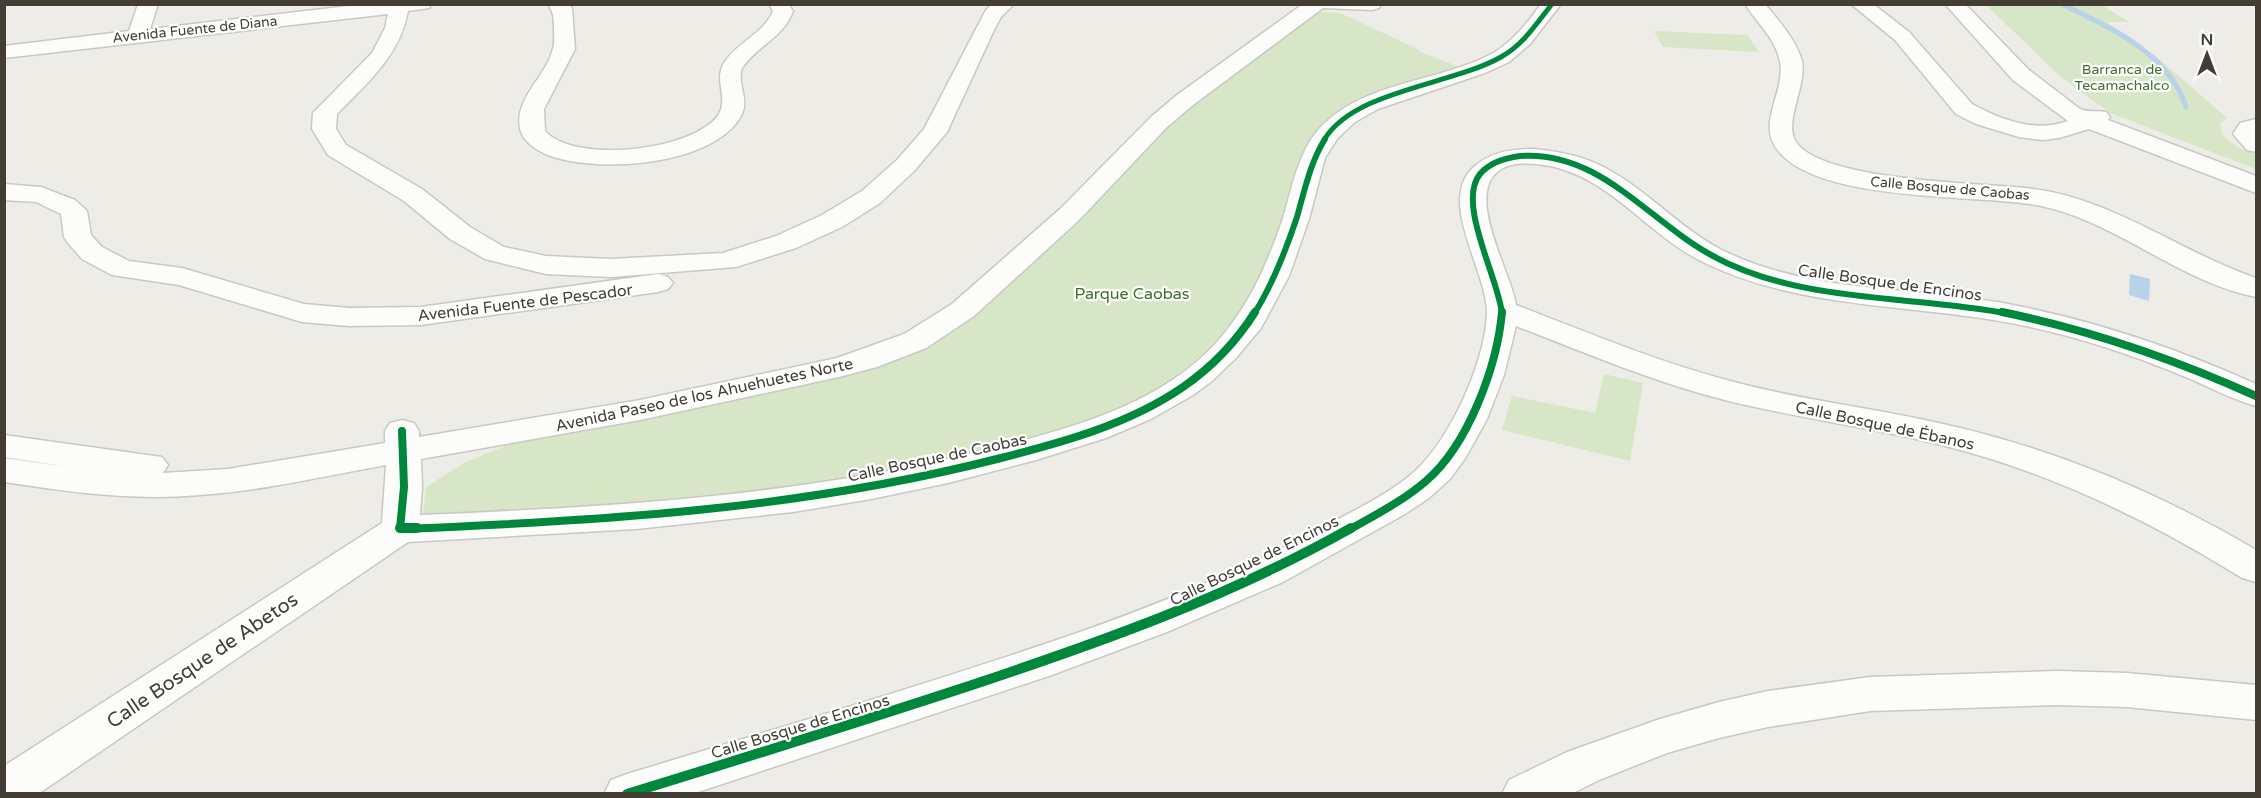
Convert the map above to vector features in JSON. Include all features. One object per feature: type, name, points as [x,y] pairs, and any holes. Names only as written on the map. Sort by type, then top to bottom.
[{"type":"street","points":[[138,35],[148,4]]},
{"type":"street","points":[[557,4],[562,8],[564,20],[564,49],[532,109],[533,132],[545,144],[572,154],[600,157],[639,156],[669,150],[702,139],[722,125],[734,109],[730,71],[744,51],[771,33],[781,19],[783,11],[778,4]]},
{"type":"street","points":[[411,6],[395,28],[381,56],[325,113],[324,129],[337,150],[413,195],[460,233],[495,253],[546,265],[611,268],[726,261],[786,242],[832,221],[871,197],[906,165],[935,132],[984,30],[993,14],[1005,4]]},
{"type":"street","name":"Avenida Paseo de los Ahuehuetes Norte","points":[[4,446],[107,462],[189,465],[562,425],[742,390],[839,367],[892,351],[933,331],[963,310],[1070,215],[1093,176],[1166,95],[1295,4]]},
{"type":"street","name":"Avenida Paseo de los Ahuehuetes Norte","points":[[1093,176],[1185,100],[1317,4]]},
{"type":"street","points":[[1330,4],[1372,4]]},
{"type":"street","name":"Calle Bosque de Caobas","points":[[400,529],[624,518],[774,502],[904,480],[1005,458],[1083,434],[1141,410],[1201,374],[1244,328],[1260,306],[1286,255],[1317,148],[1333,128],[1358,110],[1375,102],[1460,74],[1501,57],[1521,42],[1552,4]]},
{"type":"street","name":"Calle Bosque de Caobas","points":[[1754,4],[1783,43],[1789,59],[1792,71],[1781,131],[1785,144],[1803,158],[1826,169],[1864,181],[2023,194],[2073,204],[2110,218],[2202,267],[2256,288]]},
{"type":"street","points":[[1860,4],[1919,52],[1964,109],[1973,114],[2011,127],[2042,132],[2056,132],[2097,117]]},
{"type":"street","points":[[1954,4],[2021,75],[2072,114],[2097,117],[2256,172]]},
{"type":"street","points":[[1979,4],[2097,117],[2256,185]]},
{"type":"street","name":"Avenida Fuente de Diana","points":[[4,52],[338,9],[411,6]]},
{"type":"street","points":[[2256,126],[2248,128],[2245,134],[2256,145]]},
{"type":"street","name":"Calle Bosque de Encinos","points":[[627,794],[890,712],[1185,610],[1316,549],[1402,498],[1433,475],[1455,448],[1483,390],[1502,309],[1472,203],[1476,179],[1488,165],[1511,157],[1540,156],[1575,163],[1603,176],[1684,240],[1719,259],[1770,277],[1832,291],[1993,311],[2065,326],[2138,348],[2217,378],[2256,396]]},
{"type":"street","name":"Avenida Fuente de Pescador","points":[[4,192],[23,191],[57,198],[74,211],[78,237],[92,253],[122,268],[182,277],[302,313],[350,317],[421,316],[636,288],[684,278],[726,261]]},
{"type":"street","name":"Calle Bosque de Ébanos","points":[[1502,309],[1661,372],[1696,383],[1772,402],[1937,433],[2019,456],[2090,482],[2128,499],[2231,552],[2256,568]]},
{"type":"street","points":[[400,529],[404,487],[402,441]]},
{"type":"street","name":"Avenida Paseo de los Ahuehuetes Norte","points":[[4,470],[81,482],[172,486],[228,481],[402,441]]},
{"type":"street","name":"Calle Bosque de Abetos","points":[[4,790],[400,529]]},
{"type":"street","points":[[1525,794],[1583,766],[1660,737],[1768,709],[1849,697],[2058,688],[2127,690],[2256,703]]},
{"type":"green space","name":"Barranca de Tecamachalco","points":[[1986,5],[2102,5],[2129,22],[2107,22],[2154,55],[2227,118],[2221,122],[2223,134],[2226,139],[2238,147],[2256,155],[2256,169],[2110,113],[2061,77]]},
{"type":"green space","name":"Parque Caobas","points":[[1315,12],[1340,13],[1420,50],[1418,51],[1462,68],[1334,115],[1320,129],[1309,145],[1294,178],[1273,252],[1254,290],[1238,314],[1210,346],[1184,370],[1154,390],[1088,421],[1018,443],[830,482],[630,506],[423,515],[426,487],[464,463],[505,446],[897,356],[1167,124]]},
{"type":"green space","points":[[1654,31],[1747,35],[1759,52],[1663,47]]},
{"type":"green space","points":[[1604,374],[1643,383],[1630,461],[1502,430],[1512,396],[1595,413]]},
{"type":"water","points":[[2130,274],[2150,279],[2149,301],[2129,295]]},
{"type":"waterway","points":[[2062,4],[2118,33],[2152,57],[2166,71],[2186,107]]},
{"type":"cycle path","points":[[402,431],[404,487],[400,529],[557,522],[793,500],[948,472],[1024,452],[1117,422],[1182,388],[1225,352],[1245,328],[1275,276],[1296,219],[1313,158],[1327,135],[1346,117],[1370,104],[1477,68],[1501,57],[1523,40],[1552,4]]},
{"type":"cycle path","points":[[627,794],[933,698],[1192,606],[1307,553],[1380,513],[1416,490],[1437,471],[1459,439],[1480,397],[1495,352],[1502,313],[1500,296],[1479,233],[1473,192],[1479,175],[1493,163],[1503,159],[1533,156],[1561,159],[1586,168],[1608,180],[1693,245],[1716,258],[1749,271],[1818,289],[1996,311],[2063,326],[2161,356],[2256,396]]}]
